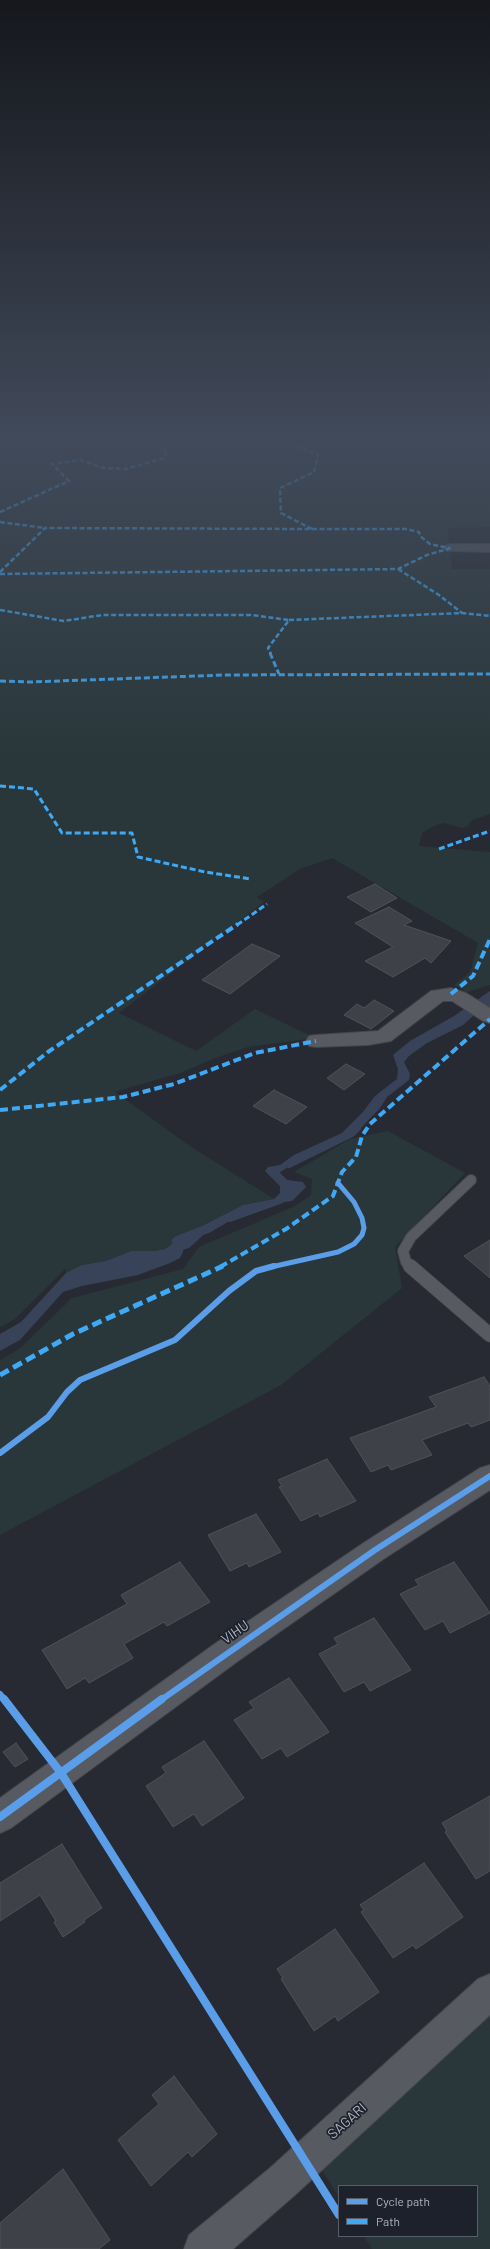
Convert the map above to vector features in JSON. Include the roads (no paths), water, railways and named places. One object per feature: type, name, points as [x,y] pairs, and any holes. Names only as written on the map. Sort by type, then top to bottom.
[{"type":"street","points":[[451,548],[490,548]]},
{"type":"street","points":[[316,1041],[368,1039],[384,1036],[438,995],[451,994],[480,1011]]},
{"type":"street","name":"VIHU","points":[[0,1818],[227,1652],[375,1550],[490,1476]]},
{"type":"street","name":"SAGARI","points":[[202,2249],[282,2181],[490,1991]]},
{"type":"lane","points":[[471,1180],[411,1237],[403,1251],[406,1262],[490,1335]]},
{"type":"water","points":[[490,991],[490,1007],[481,1009],[463,1025],[427,1043],[409,1056],[404,1062],[410,1074],[409,1080],[387,1097],[380,1108],[360,1129],[312,1151],[279,1173],[278,1177],[280,1179],[303,1182],[306,1187],[292,1201],[272,1204],[257,1209],[233,1219],[209,1233],[191,1239],[184,1245],[180,1258],[170,1263],[138,1275],[82,1286],[63,1292],[20,1340],[0,1351],[0,1334],[21,1322],[66,1273],[82,1265],[106,1261],[131,1251],[155,1251],[165,1249],[172,1244],[172,1239],[176,1236],[202,1226],[243,1205],[274,1199],[280,1193],[280,1186],[265,1171],[268,1167],[280,1165],[294,1155],[342,1133],[363,1112],[375,1096],[397,1079],[398,1069],[393,1055],[410,1041],[454,1016]]},
{"type":"waterway","points":[[289,1165],[352,1134],[358,1128]]},
{"type":"waterway","points":[[277,1171],[275,1172],[289,1186]]},
{"type":"waterway","points":[[230,1219],[280,1201]]},
{"type":"waterway","points":[[177,1249],[188,1245],[201,1233]]}]
